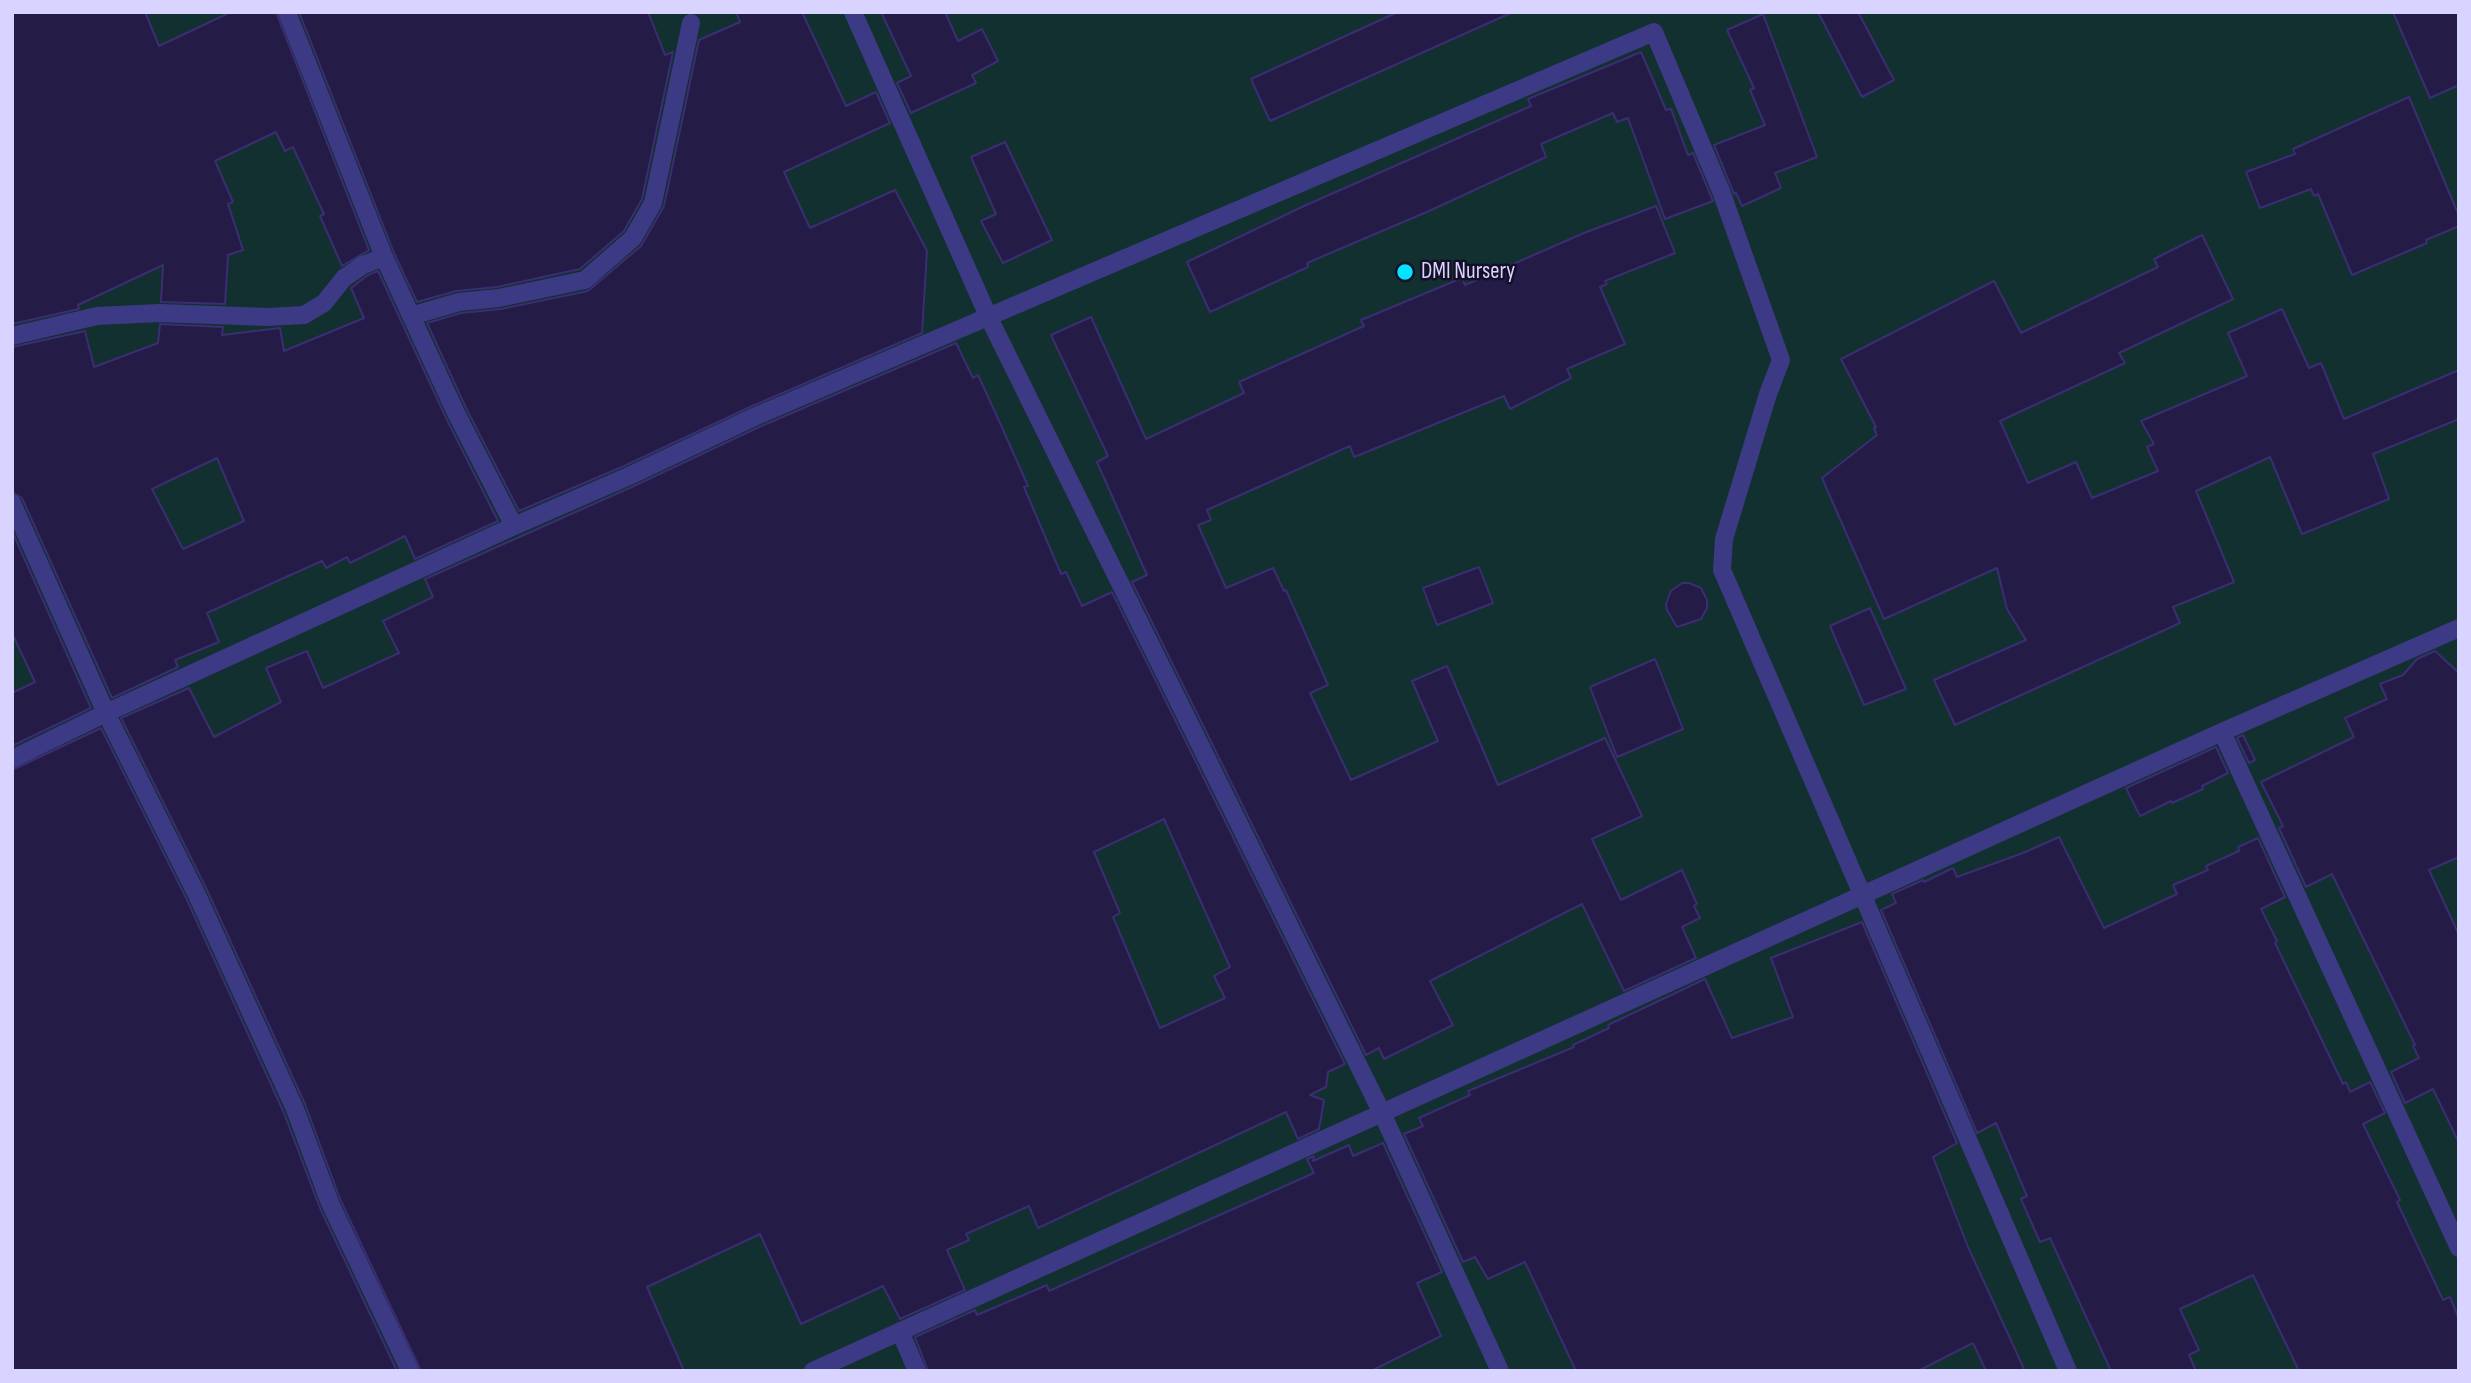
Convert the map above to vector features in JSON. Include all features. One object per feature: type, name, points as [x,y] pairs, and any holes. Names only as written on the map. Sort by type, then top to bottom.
[{"type":"street","points":[[287,12],[384,257],[456,413],[514,526]]},
{"type":"street","points":[[853,12],[989,318],[1382,1113],[1500,1371]]},
{"type":"street","points":[[411,316],[458,302],[499,298],[585,280],[633,238],[653,203],[691,23]]},
{"type":"street","points":[[12,759],[106,713],[754,417],[1654,32],[1721,191],[1782,360],[1768,394],[1724,539],[1722,570],[2068,1371]]},
{"type":"street","points":[[12,336],[97,316],[160,313],[267,317],[304,315],[324,303],[344,278],[362,265],[384,257]]},
{"type":"street","points":[[12,503],[106,713],[197,895],[295,1109],[330,1203],[410,1371]]},
{"type":"street","points":[[813,1371],[2222,732],[2459,628]]},
{"type":"street","points":[[2222,732],[2459,1248]]},
{"type":"street","points":[[900,1331],[917,1371]]},
{"type":"green space","points":[[12,12],[2459,12],[2459,1371],[12,1371]]},
{"type":"building","points":[[12,12],[145,12],[159,46],[231,12],[276,12],[369,250],[342,266],[320,216],[324,214],[293,147],[285,151],[276,132],[215,161],[233,202],[228,204],[243,250],[228,255],[225,304],[161,302],[163,265],[78,305],[79,309],[12,324]]},
{"type":"building","points":[[299,12],[648,12],[665,55],[673,52],[642,199],[624,231],[580,269],[497,287],[456,291],[417,302],[394,253]]},
{"type":"building","points":[[736,12],[802,12],[846,106],[876,92],[890,123],[784,172],[810,228],[895,190],[927,251],[922,333],[519,511],[466,408],[427,323],[461,313],[501,309],[588,291],[641,246],[664,206],[699,40],[740,22]]},
{"type":"building","points":[[881,12],[945,12],[958,41],[982,29],[998,61],[972,75],[976,83],[911,113],[897,83],[911,76]]},
{"type":"building","points":[[1398,12],[1513,12],[1270,121],[1251,79]]},
{"type":"building","points":[[1818,12],[1858,12],[1894,80],[1862,97]]},
{"type":"building","points":[[2393,12],[2459,12],[2459,85],[2430,98]]},
{"type":"building","points":[[1763,14],[1817,157],[1775,173],[1781,188],[1742,206],[1736,193],[1734,194],[1714,145],[1765,125],[1750,90],[1754,88],[1727,30]]},
{"type":"building","points":[[1641,52],[1666,110],[1671,109],[1688,155],[1693,153],[1713,201],[1665,219],[1628,118],[1617,122],[1613,113],[1541,144],[1546,157],[1307,263],[1308,267],[1210,312],[1187,262],[1304,206],[1531,106],[1528,99]]},
{"type":"building","points":[[2409,97],[2459,216],[2459,226],[2426,240],[2427,243],[2352,275],[2318,194],[2314,196],[2311,189],[2260,208],[2246,172],[2295,154],[2293,149]]},
{"type":"building","points":[[1005,142],[1052,240],[1003,263],[981,221],[996,214],[971,157]]},
{"type":"building","points":[[1656,206],[1675,253],[1605,281],[1607,284],[1600,287],[1625,344],[1567,369],[1571,378],[1510,409],[1504,396],[1354,457],[1350,446],[1207,510],[1211,520],[1198,525],[1226,588],[1273,568],[1284,591],[1286,590],[1328,685],[1310,693],[1351,780],[1438,741],[1412,681],[1447,666],[1498,785],[1605,738],[1642,816],[1592,839],[1621,900],[1682,870],[1697,904],[1694,906],[1700,918],[1682,927],[1696,958],[1624,991],[1582,904],[1430,981],[1453,1025],[1384,1059],[1379,1048],[1366,1055],[1132,582],[1147,575],[1097,462],[1108,456],[1051,335],[1091,317],[1146,439],[1244,393],[1239,382],[1364,326],[1361,320],[1462,278],[1465,285],[1584,233]]},
{"type":"building","points":[[2202,235],[2233,299],[2119,353],[2125,363],[2000,421],[2028,483],[2076,462],[2092,498],[2158,471],[2147,447],[2154,444],[2141,421],[2247,376],[2228,333],[2282,309],[2309,368],[2321,363],[2344,419],[2459,370],[2459,419],[2373,454],[2389,499],[2302,534],[2270,457],[2196,491],[2234,582],[2173,607],[2180,623],[1955,725],[1934,680],[2026,640],[2007,609],[1997,568],[1884,619],[1822,478],[1877,435],[1874,428],[1876,427],[1841,359],[1994,281],[2021,333],[2158,267],[2154,259]]},
{"type":"building","points":[[378,271],[446,418],[498,521],[415,559],[405,536],[350,563],[347,557],[326,568],[322,561],[207,613],[219,642],[175,660],[178,667],[112,698],[22,498],[12,492],[12,347],[85,331],[94,367],[158,343],[160,324],[223,327],[222,335],[280,328],[284,351],[364,318],[351,288]],"holes":[[[217,458],[244,521],[183,549],[152,489]]]},
{"type":"building","points":[[956,343],[973,378],[978,375],[996,414],[1028,486],[1024,487],[1061,574],[1066,572],[1082,606],[1112,592],[1345,1064],[1328,1072],[1326,1087],[1310,1095],[1324,1100],[1319,1129],[1298,1139],[1286,1112],[1038,1228],[1029,1206],[966,1234],[969,1240],[947,1250],[965,1290],[900,1319],[883,1286],[801,1324],[760,1234],[647,1287],[684,1371],[421,1371],[340,1199],[305,1104],[207,890],[121,718],[189,688],[214,737],[281,702],[266,668],[307,651],[323,688],[399,653],[383,621],[433,597],[425,579],[759,427]],"holes":[[[1164,819],[1230,967],[1214,976],[1225,998],[1160,1028],[1113,917],[1120,913],[1094,852]]]},
{"type":"building","points":[[12,531],[91,708],[12,746],[12,693],[35,682],[12,633]]},
{"type":"building","points":[[1479,567],[1493,603],[1437,625],[1423,588]]},
{"type":"building","points":[[1682,583],[1701,588],[1707,600],[1707,608],[1701,619],[1677,627],[1666,604],[1671,591]]},
{"type":"building","points":[[1870,608],[1906,689],[1864,705],[1830,626]]},
{"type":"building","points":[[2435,651],[2459,673],[2459,857],[2429,870],[2459,935],[2459,1143],[2433,1089],[2405,1103],[2391,1072],[2419,1058],[2413,1046],[2415,1045],[2332,874],[2306,887],[2279,828],[2283,826],[2261,782],[2354,737],[2345,718],[2387,699],[2380,684],[2403,675],[2417,659]]},
{"type":"building","points":[[1655,659],[1683,729],[1617,757],[1590,687]]},
{"type":"building","points":[[101,728],[187,900],[284,1113],[320,1208],[397,1371],[12,1371],[12,770]]},
{"type":"building","points":[[2243,735],[2255,760],[2249,763],[2237,738]]},
{"type":"building","points":[[2216,747],[2228,773],[2202,786],[2203,789],[2140,816],[2126,788]]},
{"type":"building","points":[[2059,837],[2104,928],[2177,894],[2173,885],[2208,870],[2206,866],[2239,851],[2238,847],[2258,838],[2285,897],[2261,909],[2343,1084],[2346,1082],[2350,1092],[2370,1082],[2385,1113],[2363,1124],[2400,1200],[2397,1202],[2443,1300],[2450,1297],[2459,1319],[2459,1371],[2299,1371],[2253,1275],[2180,1309],[2199,1350],[2189,1355],[2196,1371],[2111,1371],[2050,1238],[2040,1242],[2021,1199],[2027,1196],[1996,1123],[1977,1133],[1881,910],[1896,903],[1892,894],[1923,880],[1924,882],[1953,868],[1957,877]]},
{"type":"building","points":[[1862,922],[1957,1143],[1933,1157],[1968,1247],[2025,1371],[1986,1371],[1973,1343],[1918,1371],[1576,1371],[1525,1262],[1488,1279],[1475,1257],[1463,1262],[1404,1134],[1423,1126],[1419,1118],[1470,1095],[1468,1091],[1574,1047],[1573,1045],[1609,1028],[1608,1025],[1705,979],[1732,1038],[1793,1017],[1771,958]]},
{"type":"building","points":[[1383,1143],[1442,1272],[1417,1283],[1441,1336],[1371,1371],[928,1371],[915,1337],[975,1310],[977,1315],[1047,1285],[1049,1291],[1314,1173],[1307,1159],[1314,1156],[1313,1161],[1349,1145],[1353,1156]]},
{"type":"place","name":"DMI Nursery","points":[[1405,272]]}]
